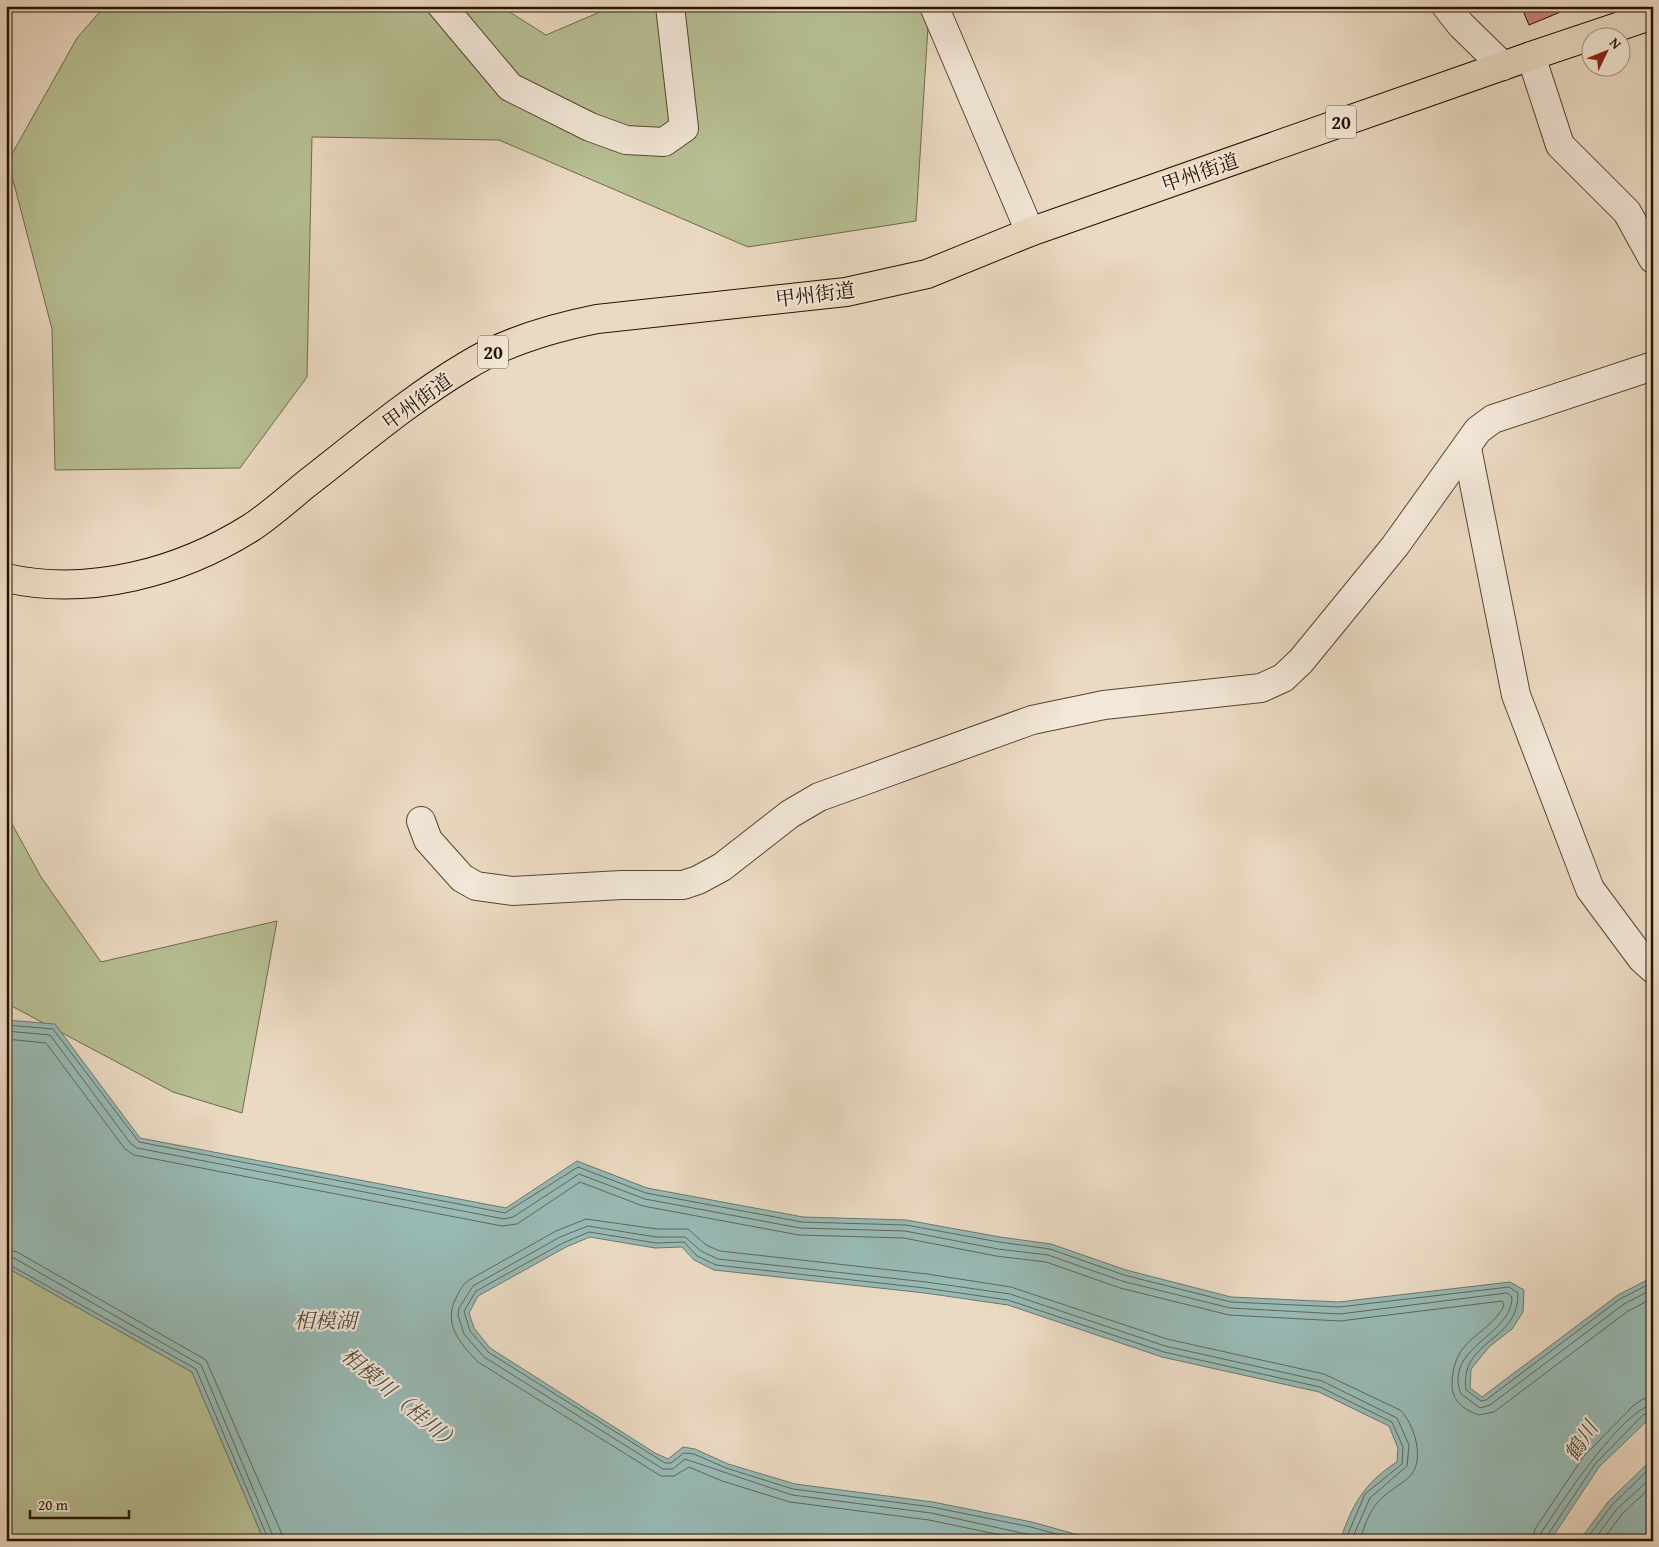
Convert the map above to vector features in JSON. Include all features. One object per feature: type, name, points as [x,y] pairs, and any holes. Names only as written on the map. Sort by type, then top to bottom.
[{"type":"highway","name":"甲州街道","points":[[6,578],[30,584],[84,585],[140,574],[183,560],[219,544],[252,526],[422,395],[468,365],[512,343],[557,327],[597,318],[846,292],[927,274],[1030,232],[1503,66],[1653,16]]},
{"type":"street","points":[[442,6],[510,87],[590,126],[626,140],[664,142],[684,128],[670,6]]},
{"type":"street","points":[[934,6],[1030,232]]},
{"type":"street","points":[[1446,6],[1461,25],[1503,66]]},
{"type":"street","points":[[1532,56],[1560,145],[1627,212],[1653,259]]},
{"type":"street","points":[[421,821],[428,840],[462,878],[476,886],[512,891],[622,885],[682,885],[698,880],[722,867],[790,814],[819,797],[1032,720],[1104,705],[1261,688],[1283,678],[1301,661],[1395,546],[1467,448],[1478,430],[1493,419],[1653,366]]},
{"type":"street","points":[[1467,448],[1516,695],[1590,889],[1642,959],[1653,969]]},
{"type":"green space","points":[[105,6],[500,6],[546,35],[614,6],[932,6],[929,10],[916,221],[748,247],[499,140],[312,137],[307,377],[240,468],[55,470],[52,329],[8,161],[77,38]]},
{"type":"green space","points":[[6,813],[41,877],[101,962],[277,921],[242,1113],[173,1092],[6,1003]]},
{"type":"green space","points":[[6,1267],[192,1372],[263,1538],[268,1541],[6,1541]]},
{"type":"water","name":"相模湖","points":[[6,1020],[55,1024],[140,1138],[506,1208],[577,1161],[647,1188],[803,1217],[906,1220],[1051,1244],[1126,1270],[1231,1297],[1339,1302],[1510,1282],[1524,1290],[1523,1312],[1512,1329],[1489,1347],[1471,1369],[1470,1388],[1482,1397],[1618,1295],[1653,1277],[1653,1415],[1599,1467],[1550,1541],[1340,1541],[1349,1516],[1361,1496],[1376,1478],[1397,1462],[1398,1448],[1389,1426],[1319,1392],[1162,1357],[1008,1305],[925,1293],[714,1270],[694,1260],[682,1247],[655,1248],[590,1237],[566,1247],[478,1296],[469,1313],[474,1328],[490,1348],[655,1453],[668,1459],[683,1447],[695,1449],[728,1464],[795,1484],[933,1502],[1032,1522],[1100,1541],[268,1541],[263,1538],[192,1372],[6,1267]]},
{"type":"water","points":[[1653,1464],[1653,1541],[1579,1541],[1608,1502],[1645,1466]]},
{"type":"building","points":[[1521,6],[1575,6],[1529,25]]},
{"type":"water label","name":"相模川（桂川）","points":[[401,1399]]},
{"type":"water label","name":"鶴川","points":[[1581,1441]]}]
